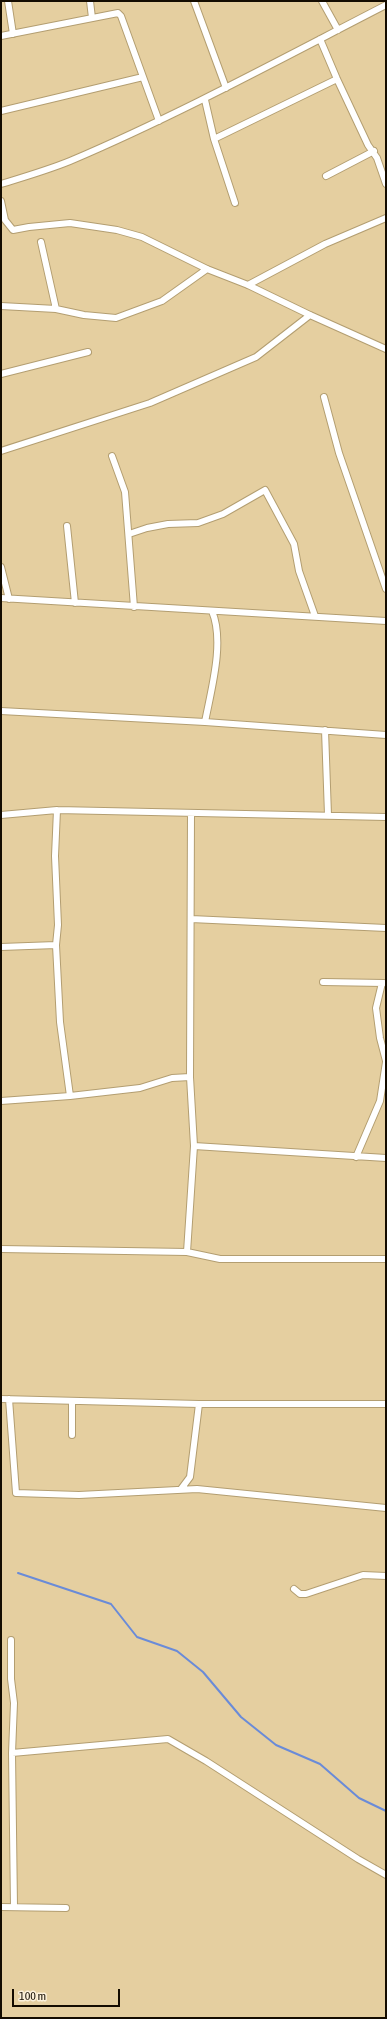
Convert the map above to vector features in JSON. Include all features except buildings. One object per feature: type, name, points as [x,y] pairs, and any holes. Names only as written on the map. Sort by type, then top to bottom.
[{"type":"street","points":[[8,1],[13,34]]},
{"type":"street","points":[[90,1],[92,18]]},
{"type":"street","points":[[194,1],[226,88]]},
{"type":"street","points":[[322,1],[338,30]]},
{"type":"street","points":[[1,184],[68,161],[205,100],[386,5]]},
{"type":"street","points":[[1,36],[92,18],[114,12],[121,16],[159,121]]},
{"type":"street","points":[[320,39],[336,79],[368,145],[374,151],[386,184]]},
{"type":"street","points":[[1,111],[143,77]]},
{"type":"street","points":[[214,139],[336,79]]},
{"type":"street","points":[[205,100],[214,139],[235,203]]},
{"type":"street","points":[[326,176],[374,151]]},
{"type":"street","points":[[1,201],[5,220],[14,230],[28,227],[70,223],[117,230],[142,237],[208,269],[248,285],[310,315],[383,347],[386,340]]},
{"type":"street","points":[[248,285],[325,244],[386,218]]},
{"type":"street","points":[[41,242],[56,308]]},
{"type":"street","points":[[1,306],[56,308],[84,315],[116,318],[162,302],[208,269]]},
{"type":"street","points":[[1,451],[150,403],[256,357],[310,315]]},
{"type":"street","points":[[1,374],[88,352]]},
{"type":"street","points":[[324,397],[339,453],[386,589]]},
{"type":"street","points":[[112,456],[125,492],[134,607]]},
{"type":"street","points":[[129,534],[146,528],[168,524],[198,523],[223,514],[265,490],[294,544],[299,571],[315,616]]},
{"type":"street","points":[[67,526],[75,603]]},
{"type":"street","points":[[1,567],[8,598]]},
{"type":"street","points":[[1,598],[386,621]]},
{"type":"street","points":[[204,722],[217,652],[216,620],[212,611]]},
{"type":"street","points":[[216,620],[232,612]]},
{"type":"street","points":[[1,711],[204,722],[386,735]]},
{"type":"street","points":[[325,730],[328,815]]},
{"type":"street","points":[[1,815],[57,810],[328,815],[386,818]]},
{"type":"street","points":[[57,810],[55,856],[58,925],[56,945],[60,1022],[70,1096]]},
{"type":"street","points":[[187,1252],[194,1146],[190,1077],[189,952],[191,919],[191,813]]},
{"type":"street","points":[[191,919],[386,928]]},
{"type":"street","points":[[1,947],[56,945]]},
{"type":"street","points":[[323,982],[384,983],[376,1008],[380,1038],[386,1062],[383,1101],[356,1157]]},
{"type":"street","points":[[1,1101],[70,1096],[140,1088],[172,1078],[190,1077]]},
{"type":"street","points":[[194,1146],[386,1158]]},
{"type":"street","points":[[1,1249],[187,1252],[220,1258],[386,1259]]},
{"type":"street","points":[[1,1399],[199,1404],[386,1404]]},
{"type":"street","points":[[9,1399],[16,1493],[79,1495],[197,1488],[386,1508]]},
{"type":"street","points":[[72,1401],[72,1434]]},
{"type":"street","points":[[181,1489],[190,1477],[199,1404]]},
{"type":"street","points":[[190,1477],[197,1488]]},
{"type":"street","points":[[294,1589],[300,1594],[306,1594],[363,1575],[386,1576]]},
{"type":"street","points":[[11,1640],[11,1679],[14,1703],[12,1753],[14,1907]]},
{"type":"street","points":[[12,1753],[168,1739],[244,1785],[358,1859],[386,1875]]},
{"type":"street","points":[[1,1908],[66,1908]]},
{"type":"waterway","points":[[18,1573],[111,1604],[137,1637],[177,1651],[203,1672],[241,1717],[276,1745],[320,1764],[359,1798],[386,1811]]}]
